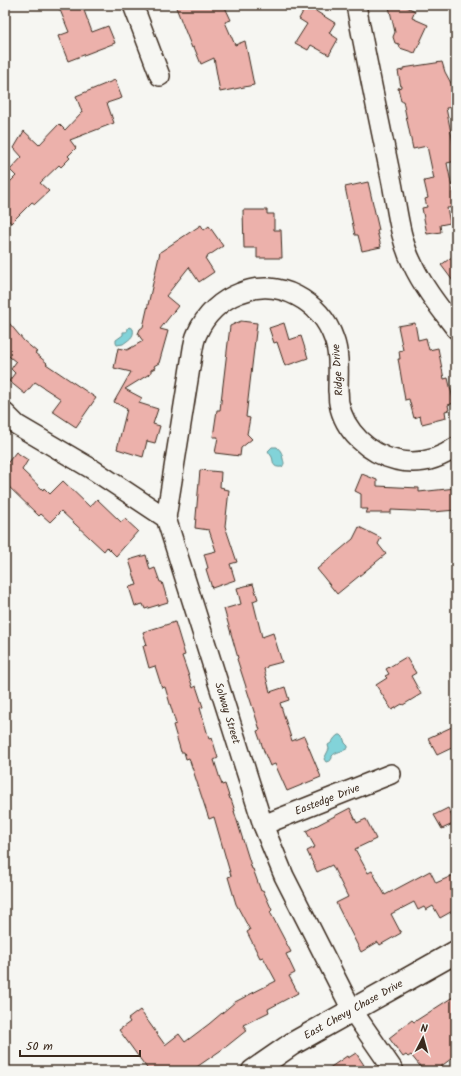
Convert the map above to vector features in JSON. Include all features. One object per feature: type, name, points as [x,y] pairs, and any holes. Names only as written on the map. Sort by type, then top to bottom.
[{"type":"main road","name":"East Chevy Chase Drive","points":[[253,1071],[292,1044],[456,952]]},
{"type":"street","points":[[133,5],[160,76]]},
{"type":"street","points":[[356,5],[401,233],[405,246],[418,276],[456,329]]},
{"type":"street","name":"Ridge Drive","points":[[166,518],[192,355],[197,335],[206,318],[218,306],[232,296],[246,290],[262,288],[278,289],[294,294],[314,307],[322,315],[335,340],[339,403],[343,416],[350,429],[359,440],[370,449],[386,458],[404,462],[419,462],[434,459],[446,454],[456,447]]},
{"type":"street","points":[[5,413],[17,425],[92,469],[166,518]]},
{"type":"street","name":"Solway Street","points":[[166,518],[263,825],[284,876],[352,1010],[394,1071]]},
{"type":"street","name":"Eastedge Drive","points":[[263,825],[391,774]]},
{"type":"water","points":[[129,327],[133,329],[132,336],[123,344],[117,345],[116,340],[123,335],[123,332],[127,331]]},
{"type":"water","points":[[272,447],[277,447],[281,452],[284,463],[282,467],[276,467],[274,465],[272,457],[268,451]]},
{"type":"water","points":[[338,735],[343,737],[348,748],[335,753],[330,761],[326,762],[324,759],[329,749],[328,745]]},
{"type":"building","points":[[58,5],[82,5],[92,32],[108,26],[115,43],[68,61],[58,36],[69,32]]},
{"type":"building","points":[[175,5],[224,5],[231,20],[225,22],[235,45],[245,41],[254,85],[220,92],[214,58],[201,64],[194,47],[192,48]]},
{"type":"building","points":[[403,5],[415,11],[412,18],[428,25],[415,53],[400,48],[399,44],[395,43],[393,37],[395,32],[389,7]]},
{"type":"building","points":[[306,6],[335,23],[329,33],[338,39],[329,55],[311,45],[308,50],[295,43],[307,24],[299,19]]},
{"type":"building","points":[[442,62],[454,90],[453,107],[446,108],[456,157],[456,161],[447,163],[456,207],[447,208],[450,223],[440,225],[441,232],[427,234],[422,208],[427,207],[425,199],[428,198],[424,181],[434,179],[427,146],[413,149],[403,101],[401,101],[398,88],[401,87],[398,71],[403,70],[403,68]]},
{"type":"building","points":[[115,80],[122,98],[107,103],[114,123],[70,140],[76,148],[68,156],[70,158],[61,167],[59,165],[40,183],[49,191],[35,204],[32,202],[11,223],[5,216],[5,187],[16,176],[10,170],[22,157],[14,148],[24,131],[39,145],[59,124],[65,130],[82,112],[76,96]]},
{"type":"building","points":[[368,182],[379,230],[377,231],[381,247],[362,251],[358,235],[355,235],[345,187]]},
{"type":"building","points":[[243,210],[267,210],[267,214],[274,214],[274,230],[281,230],[282,258],[257,258],[257,248],[244,248]]},
{"type":"building","points":[[201,225],[204,230],[209,226],[223,246],[205,258],[214,272],[199,282],[189,267],[166,296],[178,306],[160,329],[168,331],[159,363],[154,366],[155,368],[151,370],[151,373],[125,389],[142,398],[139,403],[158,409],[153,424],[160,426],[155,443],[147,441],[143,457],[117,449],[127,409],[114,402],[131,372],[114,368],[118,348],[127,350],[143,341],[138,334],[140,329],[143,327],[160,252]]},
{"type":"building","points":[[456,254],[456,285],[441,265]]},
{"type":"building","points":[[5,318],[24,341],[37,352],[35,353],[47,363],[46,364],[96,398],[76,427],[52,411],[61,399],[35,382],[25,394],[9,381],[15,373],[11,369],[16,362],[5,353]]},
{"type":"building","points":[[241,321],[257,323],[246,417],[250,418],[247,434],[252,439],[241,448],[240,456],[215,453],[218,437],[213,437],[217,410],[220,410],[230,326]]},
{"type":"building","points":[[284,323],[289,340],[301,336],[308,358],[285,366],[277,342],[274,343],[269,328]]},
{"type":"building","points":[[415,323],[418,340],[426,338],[429,350],[438,348],[444,379],[448,378],[454,403],[448,405],[449,410],[445,411],[446,418],[422,424],[420,416],[414,418],[409,399],[405,400],[398,359],[400,359],[399,351],[403,350],[398,326]]},
{"type":"building","points":[[16,452],[28,460],[22,470],[43,490],[44,488],[50,494],[63,481],[90,507],[97,499],[121,522],[125,519],[138,531],[116,556],[107,547],[104,551],[61,511],[50,522],[41,514],[39,516],[5,483],[5,466]]},
{"type":"building","points":[[200,470],[221,472],[220,487],[229,490],[225,526],[237,562],[230,564],[235,580],[212,588],[206,569],[208,568],[204,554],[216,551],[209,530],[195,528]]},
{"type":"building","points":[[362,474],[377,480],[377,486],[419,488],[419,492],[456,488],[456,510],[433,512],[391,510],[391,513],[366,513],[368,509],[361,509],[361,494],[355,491]]},
{"type":"building","points":[[359,527],[381,538],[378,544],[386,554],[337,594],[317,569],[353,539]]},
{"type":"building","points":[[146,555],[150,570],[155,568],[160,582],[162,582],[168,602],[145,609],[143,604],[135,606],[129,587],[137,585],[129,560]]},
{"type":"building","points":[[253,584],[258,599],[253,601],[262,637],[273,633],[282,662],[267,666],[264,669],[270,692],[285,687],[289,700],[280,703],[292,741],[304,736],[321,777],[287,791],[275,764],[270,766],[257,731],[260,730],[237,659],[238,658],[224,609],[241,604],[237,588]]},
{"type":"building","points":[[175,622],[185,655],[182,656],[193,688],[196,686],[203,707],[200,708],[209,739],[212,738],[218,758],[214,760],[222,785],[225,784],[231,799],[252,869],[261,891],[263,890],[272,910],[270,912],[291,952],[286,954],[295,973],[289,976],[298,993],[268,1009],[269,1012],[243,1025],[247,1030],[191,1071],[149,1071],[119,1030],[130,1022],[128,1019],[140,1010],[165,1045],[179,1034],[185,1042],[235,1002],[276,981],[263,957],[260,958],[247,932],[250,930],[236,904],[228,877],[231,876],[214,817],[209,819],[189,758],[186,759],[184,752],[181,752],[173,725],[176,724],[165,687],[162,688],[155,666],[149,668],[143,646],[147,645],[143,632]]},
{"type":"building","points":[[406,657],[416,673],[411,676],[421,694],[392,710],[376,685],[387,678],[385,676],[389,674],[386,669]]},
{"type":"building","points":[[456,725],[456,746],[437,755],[428,738]]},
{"type":"building","points":[[350,808],[357,823],[366,819],[376,839],[355,849],[368,873],[372,871],[385,895],[430,871],[436,883],[456,874],[456,909],[440,918],[433,906],[426,910],[424,907],[418,910],[414,902],[391,914],[401,933],[380,945],[378,942],[361,952],[336,903],[348,897],[332,865],[317,872],[307,851],[315,847],[306,831]]},
{"type":"building","points":[[448,808],[455,823],[442,829],[434,815]]},
{"type":"building","points":[[456,995],[456,1055],[435,1071],[424,1071],[411,1055],[408,1057],[406,1055],[403,1057],[389,1038],[412,1020],[414,1022]]},
{"type":"building","points":[[356,1053],[364,1065],[357,1071],[325,1071],[347,1056],[348,1058]]}]
